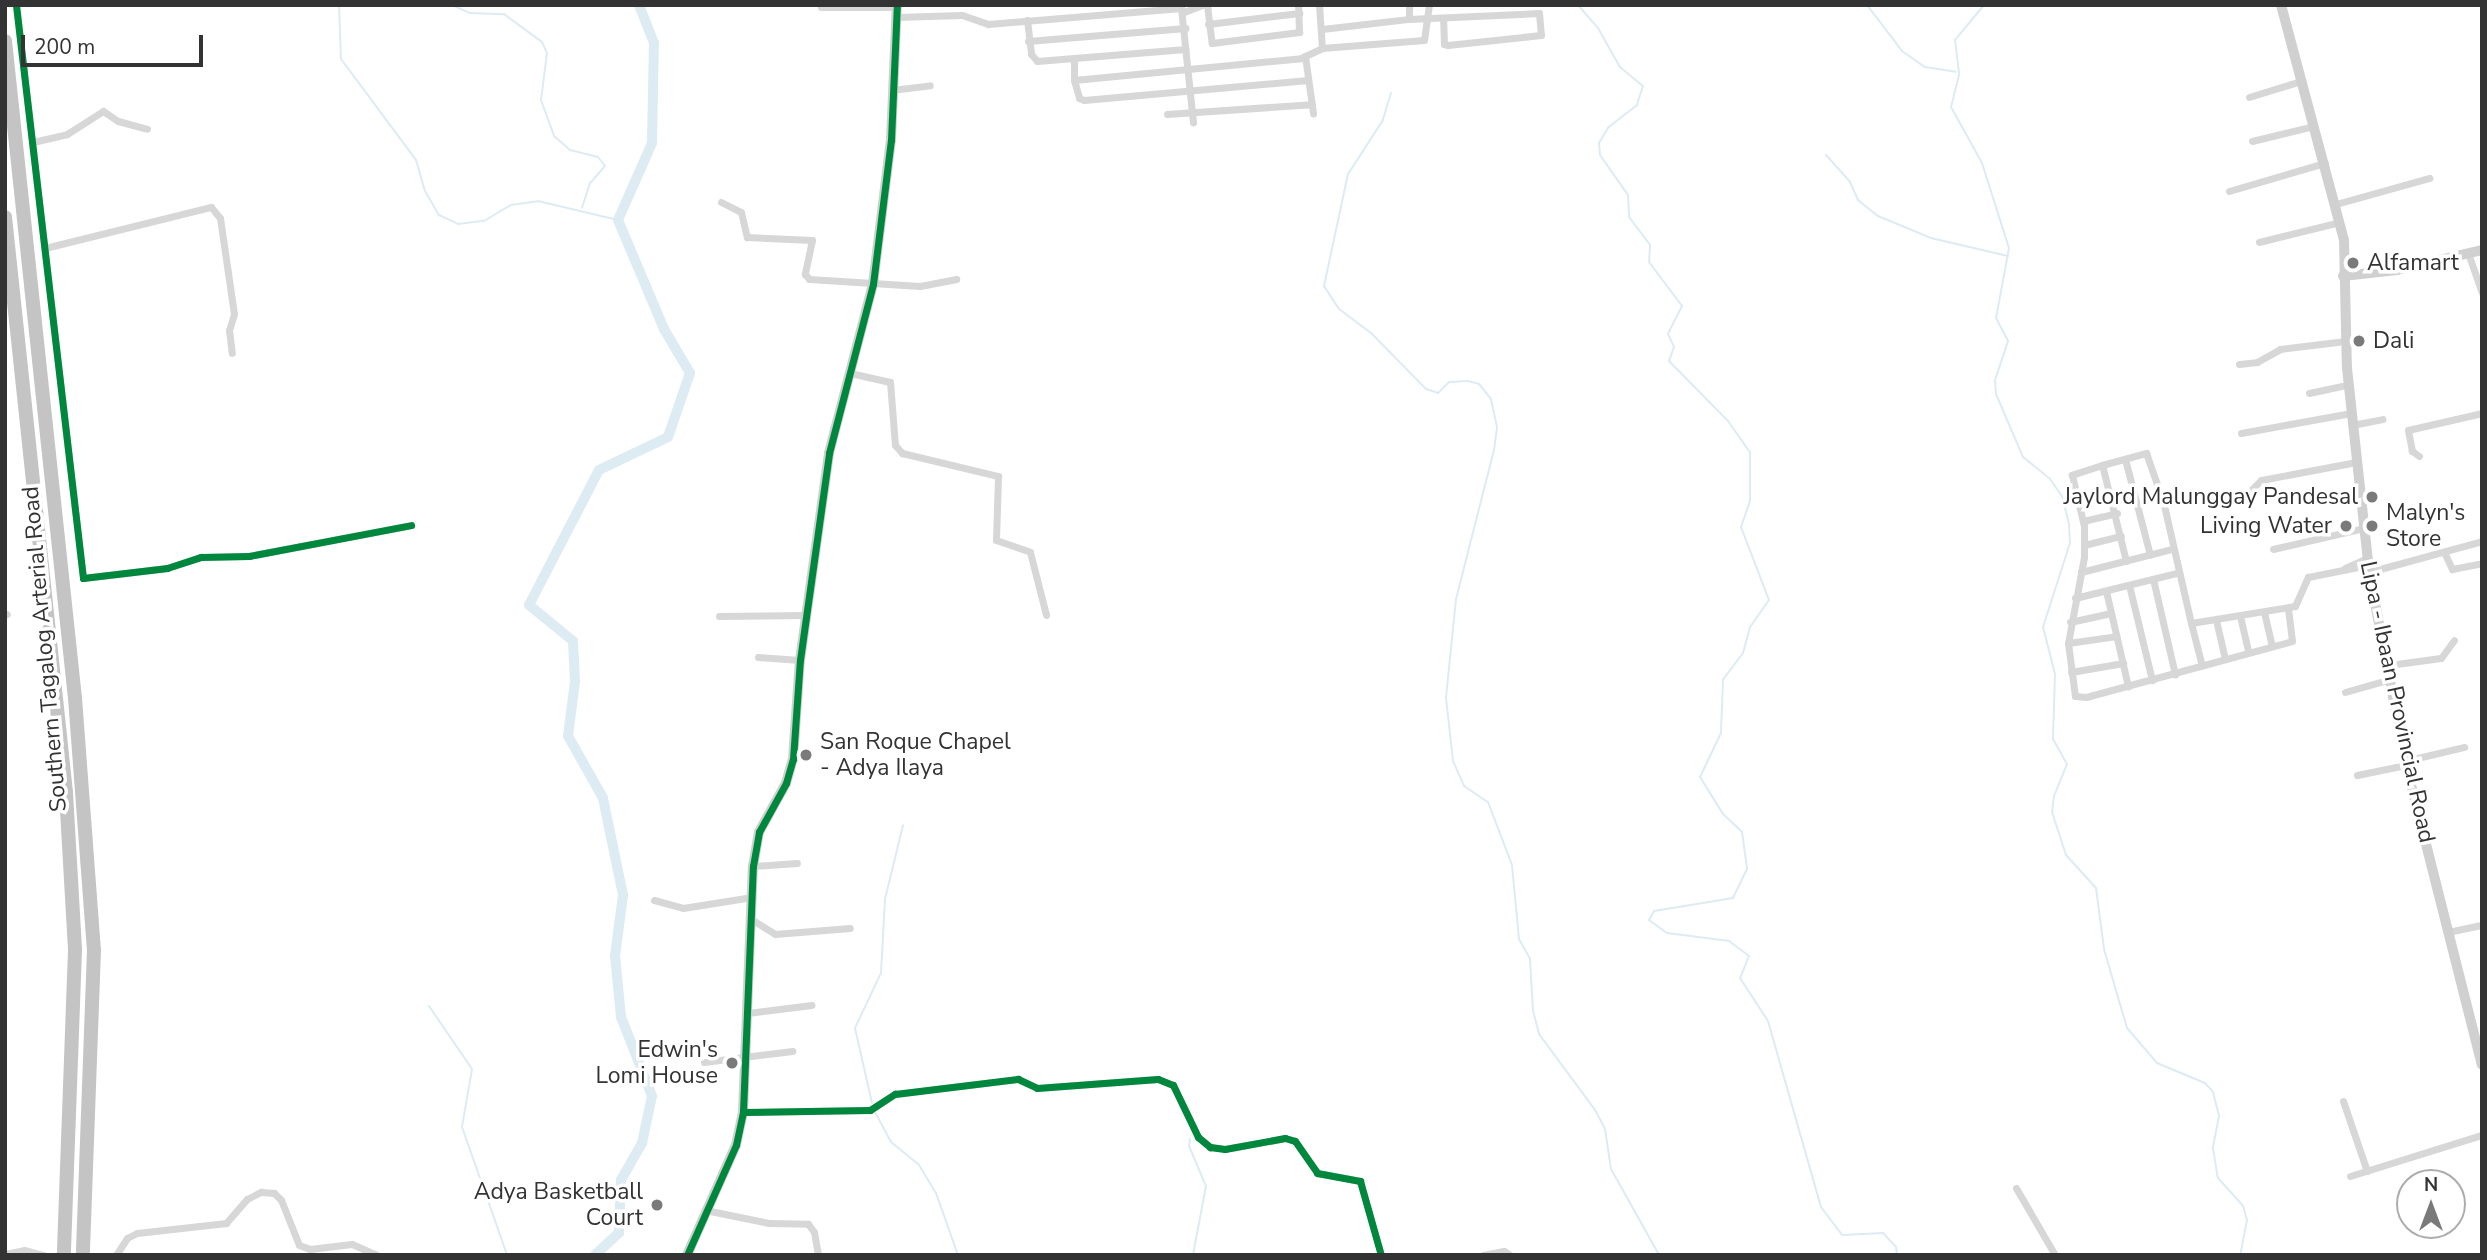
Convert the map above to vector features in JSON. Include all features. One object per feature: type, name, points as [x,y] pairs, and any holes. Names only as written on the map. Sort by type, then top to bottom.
[{"type":"highway","name":"Southern Tagalog Arterial Road","points":[[5,41],[75,698],[94,950],[83,1255]]},
{"type":"highway","name":"Southern Tagalog Arterial Road","points":[[5,217],[66,793],[75,950],[64,1255]]},
{"type":"street","points":[[16,5],[83,578],[167,568],[201,558],[249,556],[411,525]]},
{"type":"street","points":[[1184,12],[1202,5]]},
{"type":"street","points":[[1207,5],[1208,24],[1212,43],[1299,32],[1298,9],[1208,24]]},
{"type":"street","points":[[1319,5],[1322,48]]},
{"type":"street","points":[[1409,5],[1409,19]]},
{"type":"street","points":[[1074,80],[1305,56],[1322,48],[1424,40],[1429,5]]},
{"type":"street","name":"Lipa - Ibaan Provincial Road","points":[[2281,5],[2340,222],[2348,385],[2366,564],[2389,665],[2406,763],[2482,1065]]},
{"type":"street","points":[[821,7],[962,15],[988,24],[1181,8],[1184,12],[1186,68],[1193,122]]},
{"type":"street","points":[[1322,29],[1531,9],[1541,16],[1539,39],[1448,45],[1444,44],[1443,18]]},
{"type":"street","points":[[687,1255],[710,1210],[736,1145],[743,1112],[753,866],[760,832],[786,783],[793,759],[800,660],[829,453],[873,284],[891,140],[897,10]]},
{"type":"street","points":[[1027,20],[1028,41],[1037,61],[1186,49]]},
{"type":"street","points":[[1028,41],[1185,28]]},
{"type":"street","points":[[1167,114],[1272,107],[1292,110],[1312,108],[1305,56]]},
{"type":"street","points":[[1074,58],[1074,80],[1079,98],[1084,100],[1308,80]]},
{"type":"street","points":[[2249,97],[2301,81]]},
{"type":"street","points":[[892,90],[930,85]]},
{"type":"street","points":[[1272,107],[1273,116]]},
{"type":"street","points":[[1250,109],[1251,118]]},
{"type":"street","points":[[1230,110],[1230,120]]},
{"type":"street","points":[[33,142],[67,134],[103,111],[118,121],[147,129]]},
{"type":"street","points":[[1210,111],[1211,121]]},
{"type":"street","points":[[2252,141],[2315,126]]},
{"type":"street","points":[[2229,191],[2325,163]]},
{"type":"street","points":[[2336,204],[2429,178]]},
{"type":"street","points":[[721,202],[741,212],[747,237],[812,240],[805,278],[920,286],[956,279]]},
{"type":"street","points":[[45,248],[211,207],[220,218],[228,272],[233,353]]},
{"type":"street","points":[[2259,242],[2340,222]]},
{"type":"street","points":[[2343,276],[2397,270],[2482,250]]},
{"type":"street","points":[[2468,253],[2482,292]]},
{"type":"street","points":[[2239,364],[2257,362],[2280,349],[2346,341]]},
{"type":"street","points":[[850,373],[890,382],[895,445],[902,453],[998,476],[996,540],[1030,552],[1046,615]]},
{"type":"street","points":[[2309,393],[2348,385]]},
{"type":"street","points":[[2419,456],[2412,451],[2408,430],[2482,413]]},
{"type":"street","points":[[2241,433],[2352,419],[2382,419]]},
{"type":"street","points":[[2202,666],[2148,451],[2072,475],[2080,500],[2084,545],[2068,643],[2075,696],[2129,686],[2294,641],[2288,608]]},
{"type":"street","points":[[2125,458],[2150,555]]},
{"type":"street","points":[[2251,490],[2261,480],[2356,462]]},
{"type":"street","points":[[2102,466],[2117,513],[2126,561]]},
{"type":"street","points":[[2080,500],[2110,492]]},
{"type":"street","points":[[2083,521],[2117,513]]},
{"type":"street","points":[[2273,549],[2364,528]]},
{"type":"street","points":[[2084,545],[2121,536]]},
{"type":"street","points":[[2192,623],[2297,605],[2306,578],[2366,564],[2386,568],[2445,554],[2482,541]]},
{"type":"street","points":[[2081,572],[2172,549]]},
{"type":"street","points":[[2445,554],[2452,569],[2482,563]]},
{"type":"street","points":[[2076,598],[2177,573]]},
{"type":"street","points":[[2152,579],[2175,674]]},
{"type":"street","points":[[2129,585],[2152,680]]},
{"type":"street","points":[[2106,591],[2129,686]]},
{"type":"street","points":[[2070,622],[2111,612]]},
{"type":"street","points":[[2264,612],[2272,646]]},
{"type":"street","points":[[719,616],[806,615]]},
{"type":"street","points":[[2240,616],[2248,652]]},
{"type":"street","points":[[2216,620],[2225,659]]},
{"type":"street","points":[[2068,643],[2117,636]]},
{"type":"street","points":[[2389,665],[2441,658],[2454,640]]},
{"type":"street","points":[[758,656],[800,660]]},
{"type":"street","points":[[2071,672],[2123,663]]},
{"type":"street","points":[[2345,692],[2391,679]]},
{"type":"street","points":[[2357,775],[2464,747]]},
{"type":"street","points":[[753,866],[797,863]]},
{"type":"street","points":[[654,900],[682,908],[752,897]]},
{"type":"street","points":[[751,919],[775,934],[850,928]]},
{"type":"street","points":[[2448,932],[2482,925]]},
{"type":"street","points":[[748,1013],[811,1005]]},
{"type":"street","points":[[704,1062],[792,1051]]},
{"type":"street","points":[[743,1112],[870,1110],[895,1094],[1024,1079],[1037,1088],[1158,1079],[1173,1085],[1198,1137],[1210,1147],[1225,1149],[1285,1138],[1300,1146],[1317,1173],[1360,1181],[1381,1255]]},
{"type":"street","points":[[2343,1101],[2367,1171]]},
{"type":"street","points":[[2350,1176],[2482,1135]]},
{"type":"street","points":[[2016,1188],[2055,1255]]},
{"type":"street","points":[[116,1255],[127,1238],[137,1233],[226,1223],[247,1199],[261,1192],[274,1193],[281,1200],[299,1245],[310,1249],[352,1244],[377,1255]]},
{"type":"street","points":[[710,1210],[769,1223],[808,1224],[814,1232],[818,1255]]},
{"type":"street","points":[[5,1254],[24,1250],[43,1255]]},
{"type":"street","points":[[1483,1255],[1504,1251],[1510,1255]]},
{"type":"waterway","points":[[339,5],[341,59],[416,160],[425,191],[439,215],[458,224],[484,221],[511,205],[538,201],[618,220]]},
{"type":"waterway","points":[[452,5],[470,13],[504,14],[542,42],[547,53],[541,100],[554,136],[570,150],[598,157],[605,166],[590,183],[582,208]]},
{"type":"waterway","points":[[595,1255],[619,1233],[621,1180],[642,1143],[652,1096],[621,1017],[615,956],[623,895],[603,798],[568,736],[575,681],[573,641],[529,605],[599,470],[668,437],[690,373],[664,329],[618,220],[652,143],[654,43],[639,5]]},
{"type":"waterway","points":[[1578,5],[1598,28],[1620,67],[1643,86],[1637,105],[1608,128],[1599,143],[1600,155],[1628,195],[1629,217],[1650,245],[1649,262],[1682,306],[1668,334],[1674,347],[1669,361],[1728,421],[1750,453],[1750,501],[1741,527],[1769,600],[1750,627],[1743,653],[1723,680],[1721,733],[1700,777],[1723,814],[1742,832],[1747,869],[1733,898],[1654,911],[1649,920],[1667,933],[1729,941],[1749,956],[1740,978],[1768,1021],[1821,1207],[1842,1235],[1883,1233],[1896,1247],[1897,1255]]},
{"type":"waterway","points":[[1867,5],[1902,51],[1925,67],[1956,72]]},
{"type":"waterway","points":[[1984,5],[1955,40],[1959,75],[1951,107],[1982,163],[2009,248],[1996,318],[2008,341],[1995,380],[1996,394],[2023,457],[2050,479],[2062,496],[2069,525],[2070,543],[2043,627],[2055,674],[2053,739],[2067,764],[2054,796],[2052,812],[2066,855],[2096,888],[2104,949],[2127,1028],[2157,1063],[2205,1083],[2213,1092],[2219,1116],[2213,1148],[2218,1178],[2243,1206],[2247,1220],[2240,1255]]},
{"type":"waterway","points":[[1391,93],[1383,120],[1348,174],[1324,286],[1339,309],[1371,333],[1426,389],[1438,393],[1449,382],[1468,381],[1479,384],[1491,399],[1497,428],[1494,450],[1456,599],[1446,698],[1453,761],[1464,786],[1488,802],[1512,865],[1519,939],[1530,959],[1533,1011],[1539,1034],[1595,1110],[1605,1129],[1611,1169],[1659,1255]]},
{"type":"waterway","points":[[1826,155],[1850,182],[1858,200],[1878,216],[1931,238],[2008,256]]},
{"type":"waterway","points":[[872,1103],[855,1028],[881,973],[885,899],[903,825]]},
{"type":"waterway","points":[[429,1006],[472,1069],[462,1127],[507,1255]]},
{"type":"waterway","points":[[875,1112],[891,1142],[919,1165],[936,1193],[958,1255]]},
{"type":"waterway","points":[[1190,1139],[1189,1146],[1206,1186],[1193,1255]]},
{"type":"cycle path","points":[[16,5],[83,578],[167,568],[201,557],[249,556],[411,525]]},
{"type":"cycle path","points":[[687,1255],[736,1145],[743,1112],[753,866],[759,832],[786,783],[793,759],[800,660],[829,453],[873,284],[891,140],[897,5]]},
{"type":"cycle path","points":[[743,1112],[870,1110],[895,1094],[1018,1079],[1037,1088],[1158,1079],[1173,1085],[1198,1137],[1210,1147],[1225,1149],[1285,1138],[1295,1141],[1317,1173],[1360,1181],[1381,1255]]},
{"type":"place","name":"Alfamart","points":[[2353,263]]},
{"type":"place","name":"Dali","points":[[2359,341]]},
{"type":"place","name":"Jaylord Malunggay Pandesal","points":[[2372,497]]},
{"type":"place","name":"Living Water","points":[[2346,526]]},
{"type":"place","name":"Malyn's Store","points":[[2372,526]]},
{"type":"place","name":"San Roque Chapel - Adya Ilaya","points":[[806,755]]},
{"type":"place","name":"Edwin's Lomi House","points":[[732,1063]]},
{"type":"place","name":"Adya Basketball Court","points":[[657,1205]]}]
